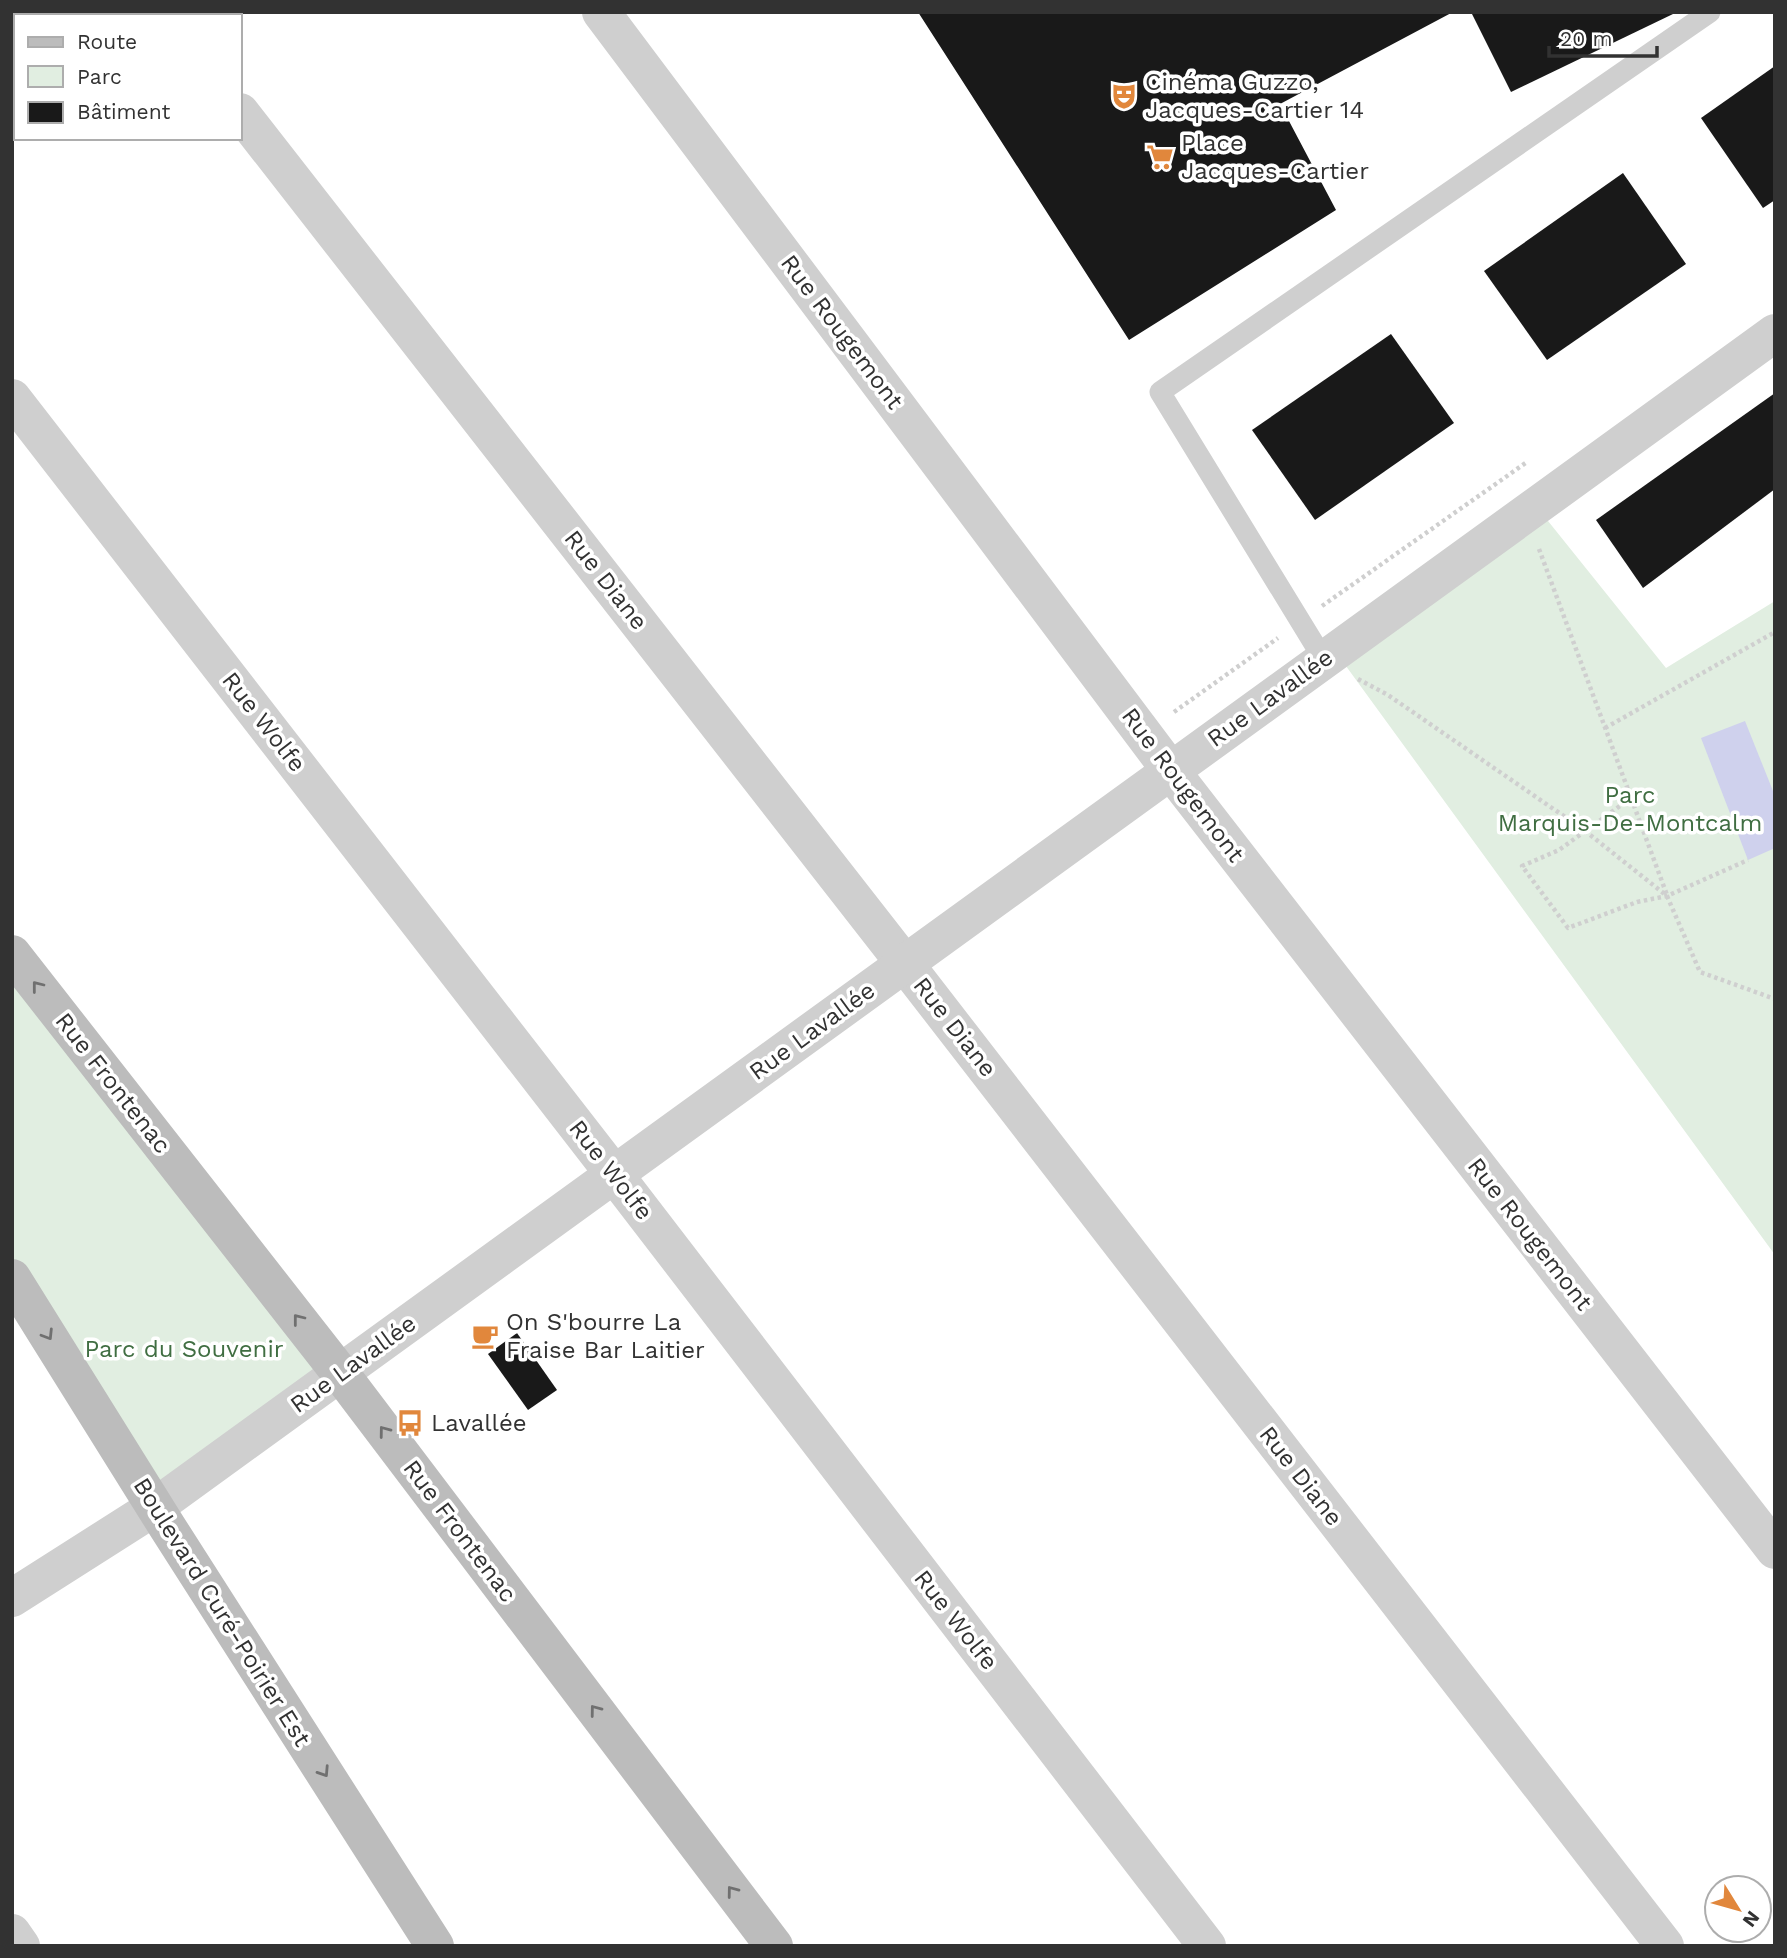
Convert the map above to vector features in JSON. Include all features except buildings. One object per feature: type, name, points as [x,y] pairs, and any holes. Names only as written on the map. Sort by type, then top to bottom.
[{"type":"main road","name":"Rue Frontenac","points":[[12,954],[340,1373],[774,1946]]},
{"type":"main road","name":"Boulevard Curé-Poirier Est","points":[[12,1278],[435,1946]]},
{"type":"street","name":"Rue Rougemont","points":[[601,12],[1171,771],[1775,1550]]},
{"type":"street","name":"Rue Diane","points":[[242,115],[905,964],[1665,1946]]},
{"type":"street","name":"Rue Lavallée","points":[[12,1598],[155,1507],[1775,333]]},
{"type":"street","name":"Rue Wolfe","points":[[12,398],[614,1174],[1206,1946]]},
{"type":"street","points":[[12,1933],[21,1946]]},
{"type":"lane","points":[[1324,660],[1160,392],[1710,12]]},
{"type":"path","points":[[1526,513],[1667,896],[1700,972],[1775,999]]},
{"type":"path","points":[[1605,728],[1775,632]]},
{"type":"path","points":[[1324,660],[1388,695],[1584,830],[1667,896]]},
{"type":"path","points":[[1631,798],[1559,850],[1522,866],[1567,928],[1637,902],[1667,896],[1748,860]]},
{"type":"green space","name":"Parc Marquis-De-Montcalm","points":[[1536,506],[1666,668],[1775,601],[1775,1255],[1343,662]]},
{"type":"green space","name":"Parc du Souvenir","points":[[12,954],[340,1373],[155,1507],[12,1278]]},
{"type":"water","points":[[1745,721],[1775,796],[1775,848],[1748,860],[1701,738]]},
{"type":"place","name":"Cinéma Guzzo, Jacques-Cartier 14","points":[[1124,96]]},
{"type":"place","name":"Place Jacques-Cartier","points":[[1160,157]]},
{"type":"place","name":"On S'bourre La Fraise Bar Laitier","points":[[485,1336]]},
{"type":"place","name":"Lavallée","points":[[410,1423]]}]
